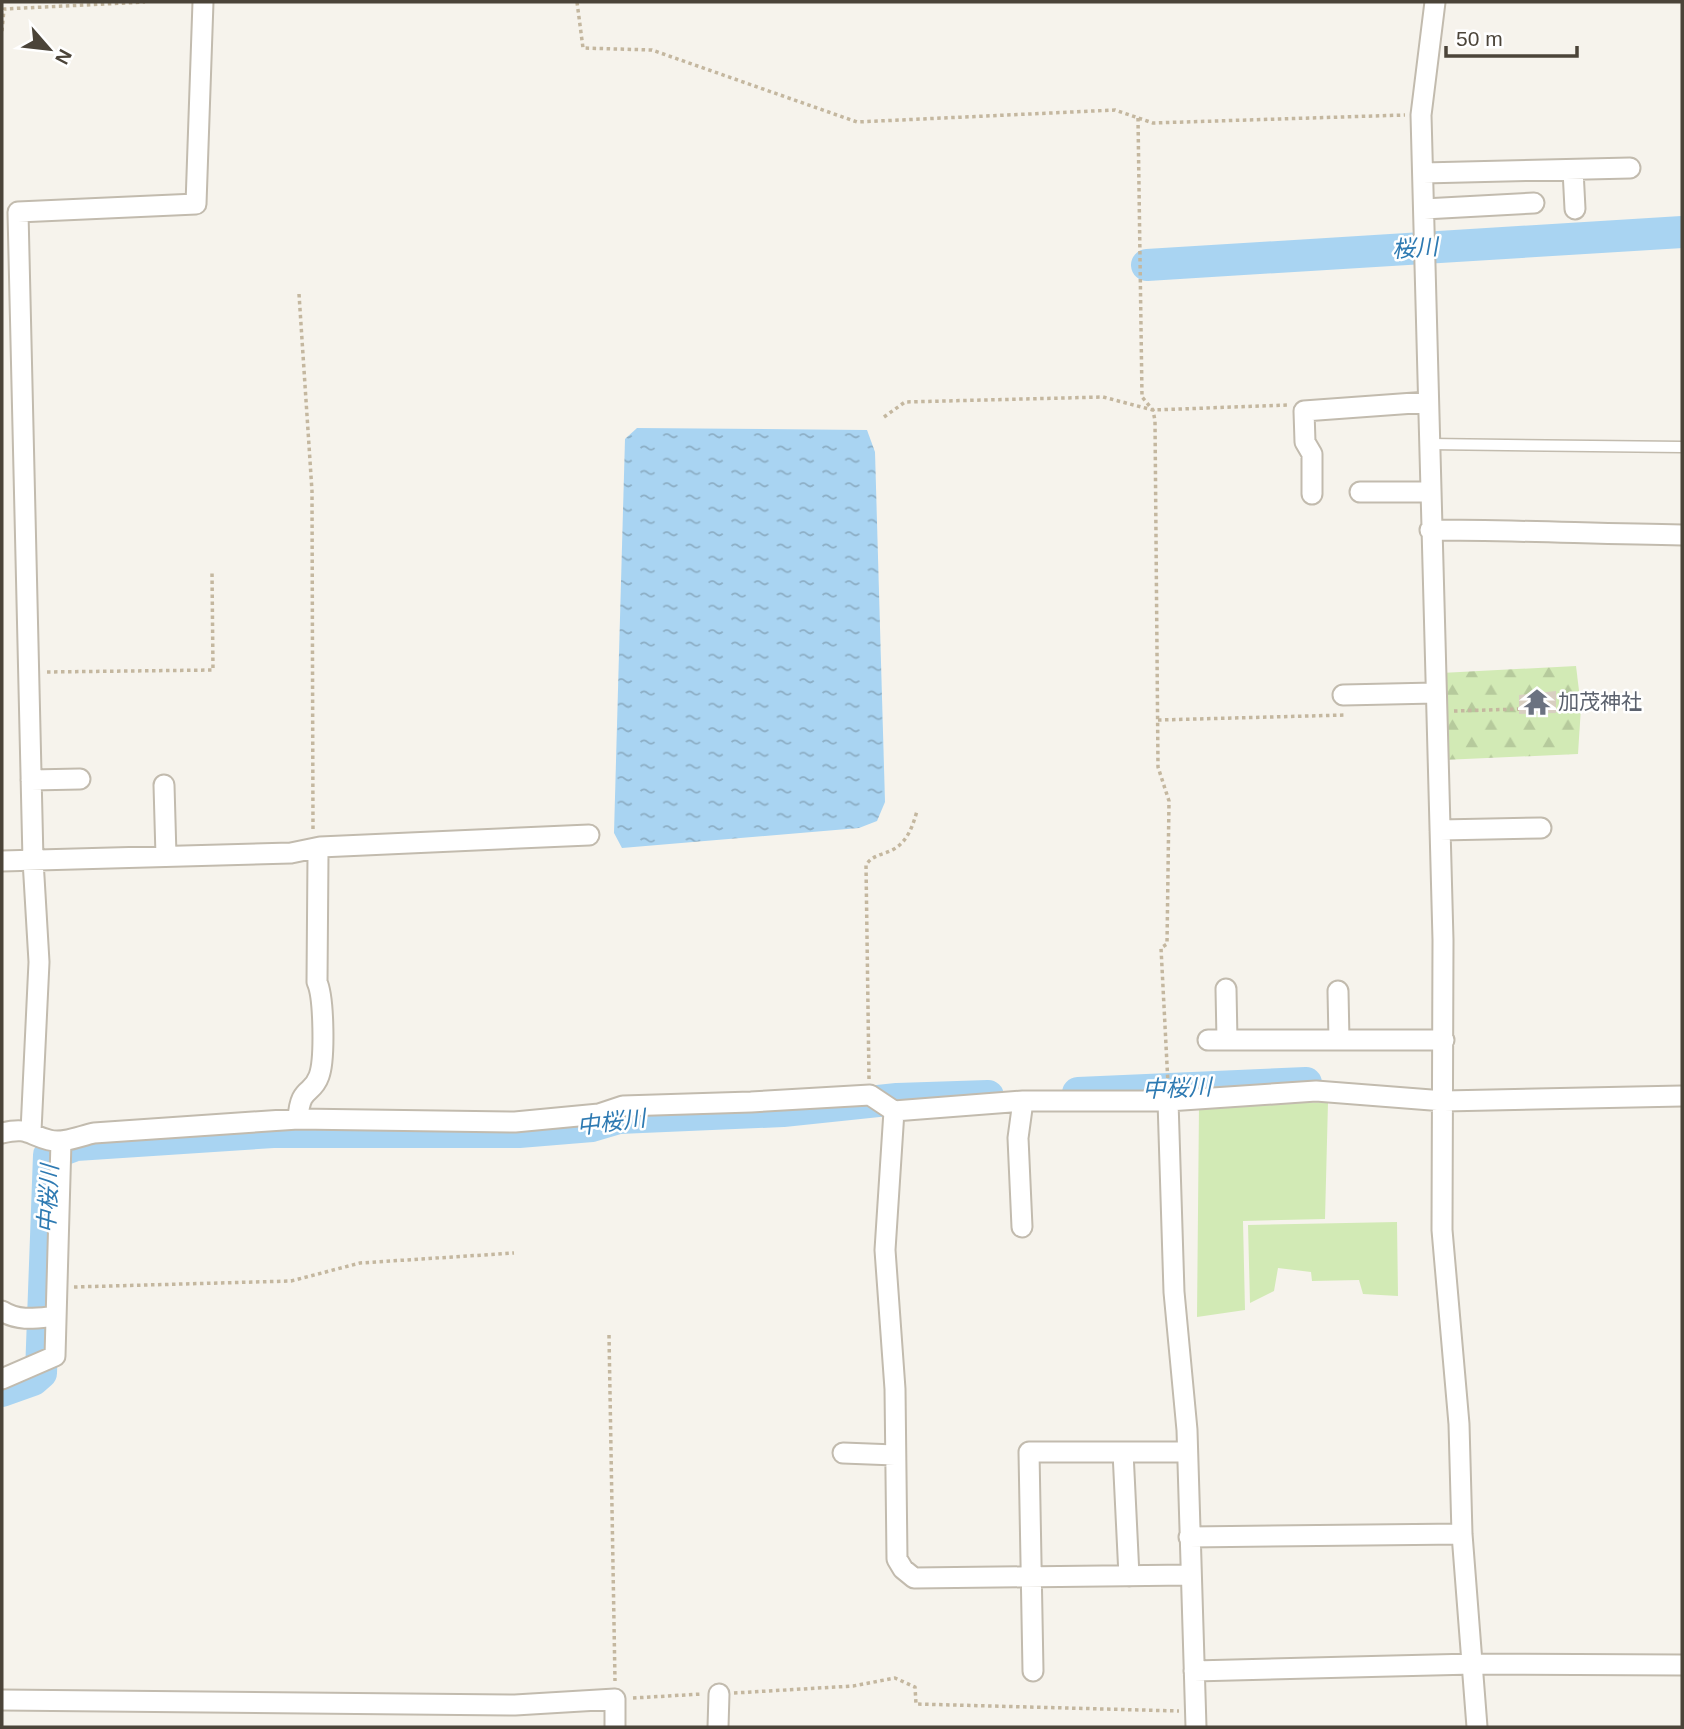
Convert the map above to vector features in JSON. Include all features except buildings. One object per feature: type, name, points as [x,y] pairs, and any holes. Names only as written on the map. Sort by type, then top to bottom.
[{"type":"street","points":[[31,1130],[39,962],[33,860],[19,212],[196,205],[203,2]]},
{"type":"street","points":[[1435,2],[1421,115],[1444,1040],[1442,1230],[1459,1424],[1462,1534],[1477,1727]]},
{"type":"street","points":[[1423,173],[1630,168]]},
{"type":"street","points":[[1573,170],[1575,209]]},
{"type":"street","points":[[1424,209],[1534,203]]},
{"type":"street","points":[[1312,494],[1312,454],[1305,442],[1304,411],[1428,402]]},
{"type":"street","points":[[1360,492],[1430,492]]},
{"type":"street","points":[[1430,530],[1553,530],[1579,534],[1682,535]]},
{"type":"street","points":[[1343,695],[1436,703]]},
{"type":"street","points":[[32,780],[80,779]]},
{"type":"street","points":[[164,785],[166,856]]},
{"type":"street","points":[[1440,830],[1541,828]]},
{"type":"street","points":[[2,861],[290,853],[313,849],[589,835]]},
{"type":"street","points":[[298,1119],[299,1101],[320,1074],[323,995],[317,982],[318,855],[313,849]]},
{"type":"street","points":[[1226,989],[1218,1040],[1444,1040]]},
{"type":"street","points":[[1338,991],[1339,1040]]},
{"type":"street","points":[[61,1148],[94,1133],[298,1119],[515,1122],[599,1114],[623,1106],[751,1102],[1023,1101],[1168,1093],[1316,1091],[1444,1101],[1682,1096]]},
{"type":"street","points":[[1168,1093],[1174,1292],[1187,1452],[1195,1719]]},
{"type":"street","points":[[1022,1227],[1018,1138],[1023,1101]]},
{"type":"street","points":[[881,1103],[885,1250],[895,1388],[897,1559],[903,1569],[914,1578],[1190,1575]]},
{"type":"street","points":[[2,1133],[31,1130],[61,1148]]},
{"type":"street","points":[[2,1379],[55,1356],[50,1316],[57,1288],[61,1148]]},
{"type":"street","points":[[2,1311],[11,1317],[50,1316]]},
{"type":"street","points":[[1033,1671],[1029,1452],[1187,1452]]},
{"type":"street","points":[[1123,1452],[1129,1576]]},
{"type":"street","points":[[843,1453],[895,1455]]},
{"type":"street","points":[[1189,1537],[1462,1534]]},
{"type":"street","points":[[1194,1671],[1473,1664],[1682,1665]]},
{"type":"street","points":[[718,1727],[719,1693]]},
{"type":"street","points":[[2,1700],[515,1705],[615,1699],[615,1727]]},
{"type":"lane","points":[[1429,444],[1682,447]]},
{"type":"path","points":[[2,31],[4,9],[145,2]]},
{"type":"path","points":[[577,2],[583,48],[652,50],[857,122],[1115,110],[1153,123],[1421,115]]},
{"type":"path","points":[[1139,118],[1142,397],[1153,410],[1158,766],[1168,801],[1167,944],[1161,948],[1168,1093]]},
{"type":"path","points":[[299,294],[312,491],[313,849]]},
{"type":"path","points":[[884,417],[905,402],[1103,397],[1153,410],[1295,404],[1304,411]]},
{"type":"path","points":[[29,672],[213,670],[212,572]]},
{"type":"path","points":[[1436,703],[1519,709]]},
{"type":"path","points":[[1158,720],[1353,715]]},
{"type":"path","points":[[881,1103],[866,865],[870,859],[894,849],[905,839],[917,811]]},
{"type":"path","points":[[57,1288],[291,1281],[360,1263],[514,1253]]},
{"type":"path","points":[[609,1335],[615,1699],[853,1686],[895,1678],[915,1687],[916,1704],[1195,1719]]},
{"type":"green space","points":[[1576,666],[1581,707],[1578,754],[1443,760],[1441,673]]},
{"type":"green space","points":[[1328,1102],[1325,1219],[1243,1221],[1245,1310],[1197,1317],[1199,1106]]},
{"type":"green space","points":[[1397,1222],[1398,1296],[1363,1294],[1359,1280],[1312,1281],[1311,1272],[1278,1268],[1274,1291],[1250,1303],[1248,1225]]},
{"type":"water","points":[[637,428],[867,430],[875,452],[885,802],[877,821],[859,828],[622,848],[614,833],[625,439]]},
{"type":"waterway","name":"桜川","points":[[1147,265],[1682,232]]},
{"type":"waterway","name":"中桜川","points":[[1078,1093],[1306,1083]]},
{"type":"waterway","name":"中桜川","points":[[2,1391],[33,1380],[41,1373],[49,1155],[76,1145],[273,1132],[519,1132],[592,1126],[619,1118],[783,1111],[897,1099],[988,1096]]},
{"type":"place","name":"加茂神社","points":[[1537,702]]}]
